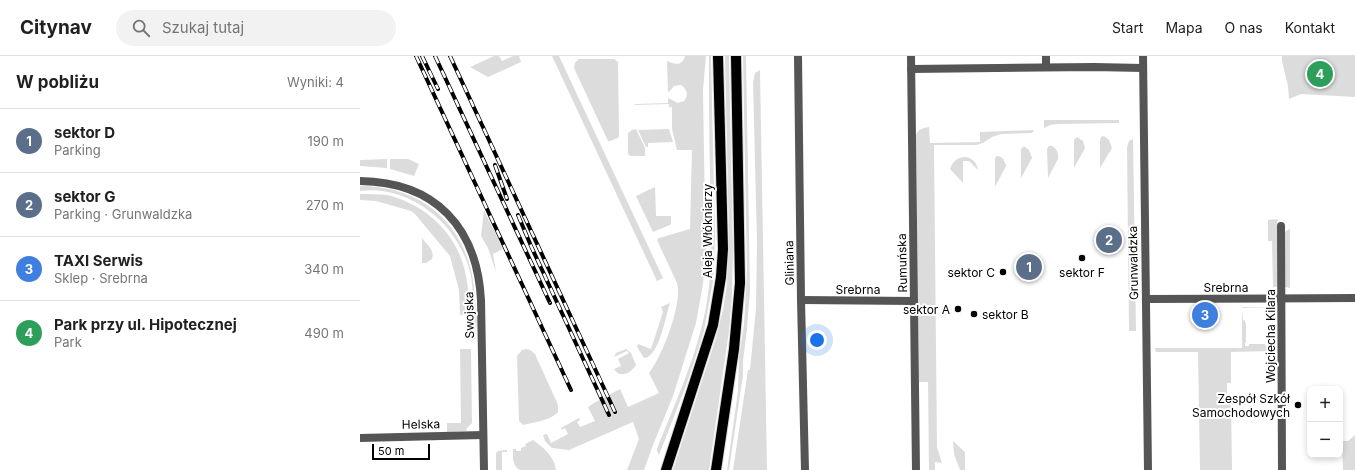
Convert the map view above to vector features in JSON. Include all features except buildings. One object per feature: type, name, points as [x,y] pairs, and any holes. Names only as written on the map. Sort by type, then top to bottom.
[{"type":"main road","name":"Aleja Włókniarzy","points":[[666,470],[711,332],[721,277],[722,249],[718,56]]},
{"type":"main road","points":[[716,470],[734,349],[740,283],[736,56]]},
{"type":"street","name":"Gliniana","points":[[798,56],[805,470]]},
{"type":"street","name":"Rumuńska","points":[[911,56],[916,470]]},
{"type":"street","points":[[1046,56],[1046,67]]},
{"type":"street","name":"Grunwaldzka","points":[[1143,56],[1148,470]]},
{"type":"street","points":[[911,68],[1143,68]]},
{"type":"street","name":"Swojska","points":[[360,181],[384,182],[410,188],[434,202],[451,218],[465,237],[475,259],[480,280],[481,300],[484,470]]},
{"type":"street","name":"Wojciecha Kilara","points":[[1280,226],[1282,470]]},
{"type":"street","name":"Srebrna","points":[[1146,299],[1355,298]]},
{"type":"street","name":"Srebrna","points":[[801,300],[914,301]]},
{"type":"street","name":"Helska","points":[[360,438],[483,435]]},
{"type":"shaded area","points":[[494,56],[499,56],[502,61],[513,56],[519,56],[521,62],[488,77],[470,67]]},
{"type":"shaded area","points":[[552,56],[559,56],[663,278],[657,281]]},
{"type":"shaded area","points":[[685,56],[706,56],[703,90],[705,214],[708,229],[703,284],[696,323],[673,396],[644,470],[627,470],[639,439],[633,422],[569,450],[552,448],[545,441],[543,435],[547,434],[551,443],[568,434],[565,428],[562,430],[561,428],[579,418],[580,420],[577,422],[580,427],[595,421],[588,407],[620,389],[628,407],[659,393],[649,373],[660,355],[670,330],[677,303],[678,292],[677,283],[657,240],[659,238],[690,229],[692,150],[677,150],[672,129],[672,107],[669,107],[669,104],[635,104],[668,103],[668,98],[678,103],[684,101],[687,92],[681,85],[674,86],[668,92],[667,61],[678,64],[682,62]]},
{"type":"shaded area","points":[[709,56],[711,56],[715,240],[713,281],[704,331],[687,383],[659,455],[657,449],[685,379],[697,343],[709,290],[711,240]]},
{"type":"shaded area","points":[[725,56],[729,56],[733,248],[732,295],[729,331],[709,470],[673,470],[715,341],[723,310],[727,284],[729,240]]},
{"type":"shaded area","points":[[743,56],[746,56],[750,291],[743,375],[729,470],[727,470],[738,391],[739,357],[744,324],[747,271]]},
{"type":"shaded area","points":[[1282,56],[1355,56],[1355,97],[1301,94],[1289,99]]},
{"type":"shaded area","points":[[579,59],[614,59],[618,62],[618,138],[608,141],[574,68],[575,63]]},
{"type":"shaded area","points":[[760,70],[767,470],[733,470],[748,370],[750,370],[756,308],[757,242],[753,82],[755,73]]},
{"type":"shaded area","points":[[1044,120],[1119,120],[1119,123],[1058,124],[1050,125],[1044,128]]},
{"type":"shaded area","points":[[929,127],[930,143],[980,142],[980,132],[1034,130],[1032,133],[1001,134],[976,145],[934,145],[937,447],[942,463],[935,462],[935,470],[929,470],[928,382],[919,382],[916,135],[919,130]]},
{"type":"shaded area","points":[[636,129],[645,148],[645,156],[630,156],[628,154],[628,133]]},
{"type":"shaded area","points":[[669,129],[673,142],[648,143],[648,147],[646,147],[638,130]]},
{"type":"shaded area","points":[[1104,136],[1109,140],[1112,148],[1100,168],[1100,140],[1101,137]]},
{"type":"shaded area","points":[[1077,137],[1083,141],[1085,148],[1074,168],[1074,140]]},
{"type":"shaded area","points":[[1133,139],[1136,331],[1129,331],[1127,147],[1129,141]]},
{"type":"shaded area","points":[[1024,146],[1029,150],[1032,158],[1021,178],[1021,149]]},
{"type":"shaded area","points":[[1049,146],[1052,146],[1055,149],[1058,159],[1048,178],[1047,149]]},
{"type":"shaded area","points":[[996,156],[1002,157],[1006,166],[995,187],[995,159]]},
{"type":"shaded area","points":[[965,157],[974,161],[978,170],[969,161],[963,161],[963,183],[950,169],[955,160]]},
{"type":"shaded area","points":[[387,159],[387,168],[360,166],[360,160]]},
{"type":"shaded area","points":[[390,159],[408,159],[419,164],[414,176],[390,169]]},
{"type":"shaded area","points":[[360,186],[384,188],[406,194],[425,204],[442,217],[455,233],[465,253],[472,275],[477,317],[476,331],[474,335],[471,276],[467,261],[452,234],[442,222],[417,203],[388,192],[374,190],[360,191]]},
{"type":"shaded area","points":[[655,187],[656,216],[671,216],[671,223],[670,225],[653,232],[636,196]]},
{"type":"shaded area","points":[[360,194],[387,195],[412,204],[424,211],[444,229],[452,240],[465,270],[470,315],[460,315],[459,290],[450,256],[415,214],[411,211],[376,201],[360,200]]},
{"type":"shaded area","points":[[484,210],[503,249],[493,254],[496,272],[488,248],[481,236]]},
{"type":"shaded area","points":[[1278,219],[1278,287],[1273,287],[1272,241],[1268,241],[1268,220]]},
{"type":"shaded area","points":[[1290,229],[1290,288],[1285,287],[1284,234]]},
{"type":"shaded area","points":[[422,238],[430,248],[433,256],[432,259],[426,263],[422,263]]},
{"type":"shaded area","points":[[670,303],[658,343],[654,351],[649,356],[644,358],[637,347],[638,344],[651,349],[663,312],[661,307]]},
{"type":"shaded area","points":[[1242,307],[1272,307],[1242,308]]},
{"type":"shaded area","points":[[1242,308],[1243,320],[1246,323],[1245,346],[1249,346],[1249,344],[1269,345],[1268,337],[1274,337],[1274,351],[1231,352],[1231,383],[1227,383],[1227,397],[1231,397],[1232,470],[1200,470],[1198,352],[1156,352],[1155,348],[1242,348]]},
{"type":"shaded area","points":[[460,349],[471,349],[472,423],[466,429],[467,431],[447,432],[447,423],[461,423]]},
{"type":"shaded area","points":[[526,349],[535,354],[558,405],[558,412],[546,419],[523,425],[519,421],[517,356],[522,350]]},
{"type":"shaded area","points":[[626,349],[631,353],[636,365],[625,374],[619,374],[614,369],[621,366],[618,359],[629,353],[627,351],[614,357],[616,353]]},
{"type":"shaded area","points":[[1355,435],[1355,470],[1343,470],[1343,441],[1348,441]]},
{"type":"shaded area","points":[[533,440],[545,449],[551,456],[556,470],[520,470],[517,468],[514,461],[513,449],[516,449],[516,451],[521,451],[521,448],[526,446],[525,444]]},
{"type":"shaded area","points":[[953,441],[965,452],[965,470],[960,470],[954,454]]},
{"type":"shaded area","points":[[507,450],[507,452],[502,452],[502,470],[496,470],[496,453],[498,451]]},
{"type":"railway","points":[[416,56],[571,390]]},
{"type":"railway","points":[[422,56],[438,89]]},
{"type":"railway","points":[[435,56],[550,303]]},
{"type":"railway","points":[[450,56],[615,412]]},
{"type":"railway","points":[[495,165],[507,199]]},
{"type":"railway","points":[[518,215],[609,415]]},
{"type":"place","name":"Park przy ul. Hipotecznej","points":[[1320,74]]},
{"type":"place","name":"sektor G","points":[[1109,240]]},
{"type":"place","name":"sektor F","points":[[1082,258]]},
{"type":"place","name":"sektor D","points":[[1029,267]]},
{"type":"place","name":"sektor C","points":[[1003,272]]},
{"type":"place","name":"sektor A","points":[[958,309]]},
{"type":"place","name":"sektor B","points":[[974,314]]},
{"type":"place","name":"TAXI Serwis","points":[[1205,315]]},
{"type":"place","name":"Zespół Szkół Samochodowych","points":[[1298,405]]}]
